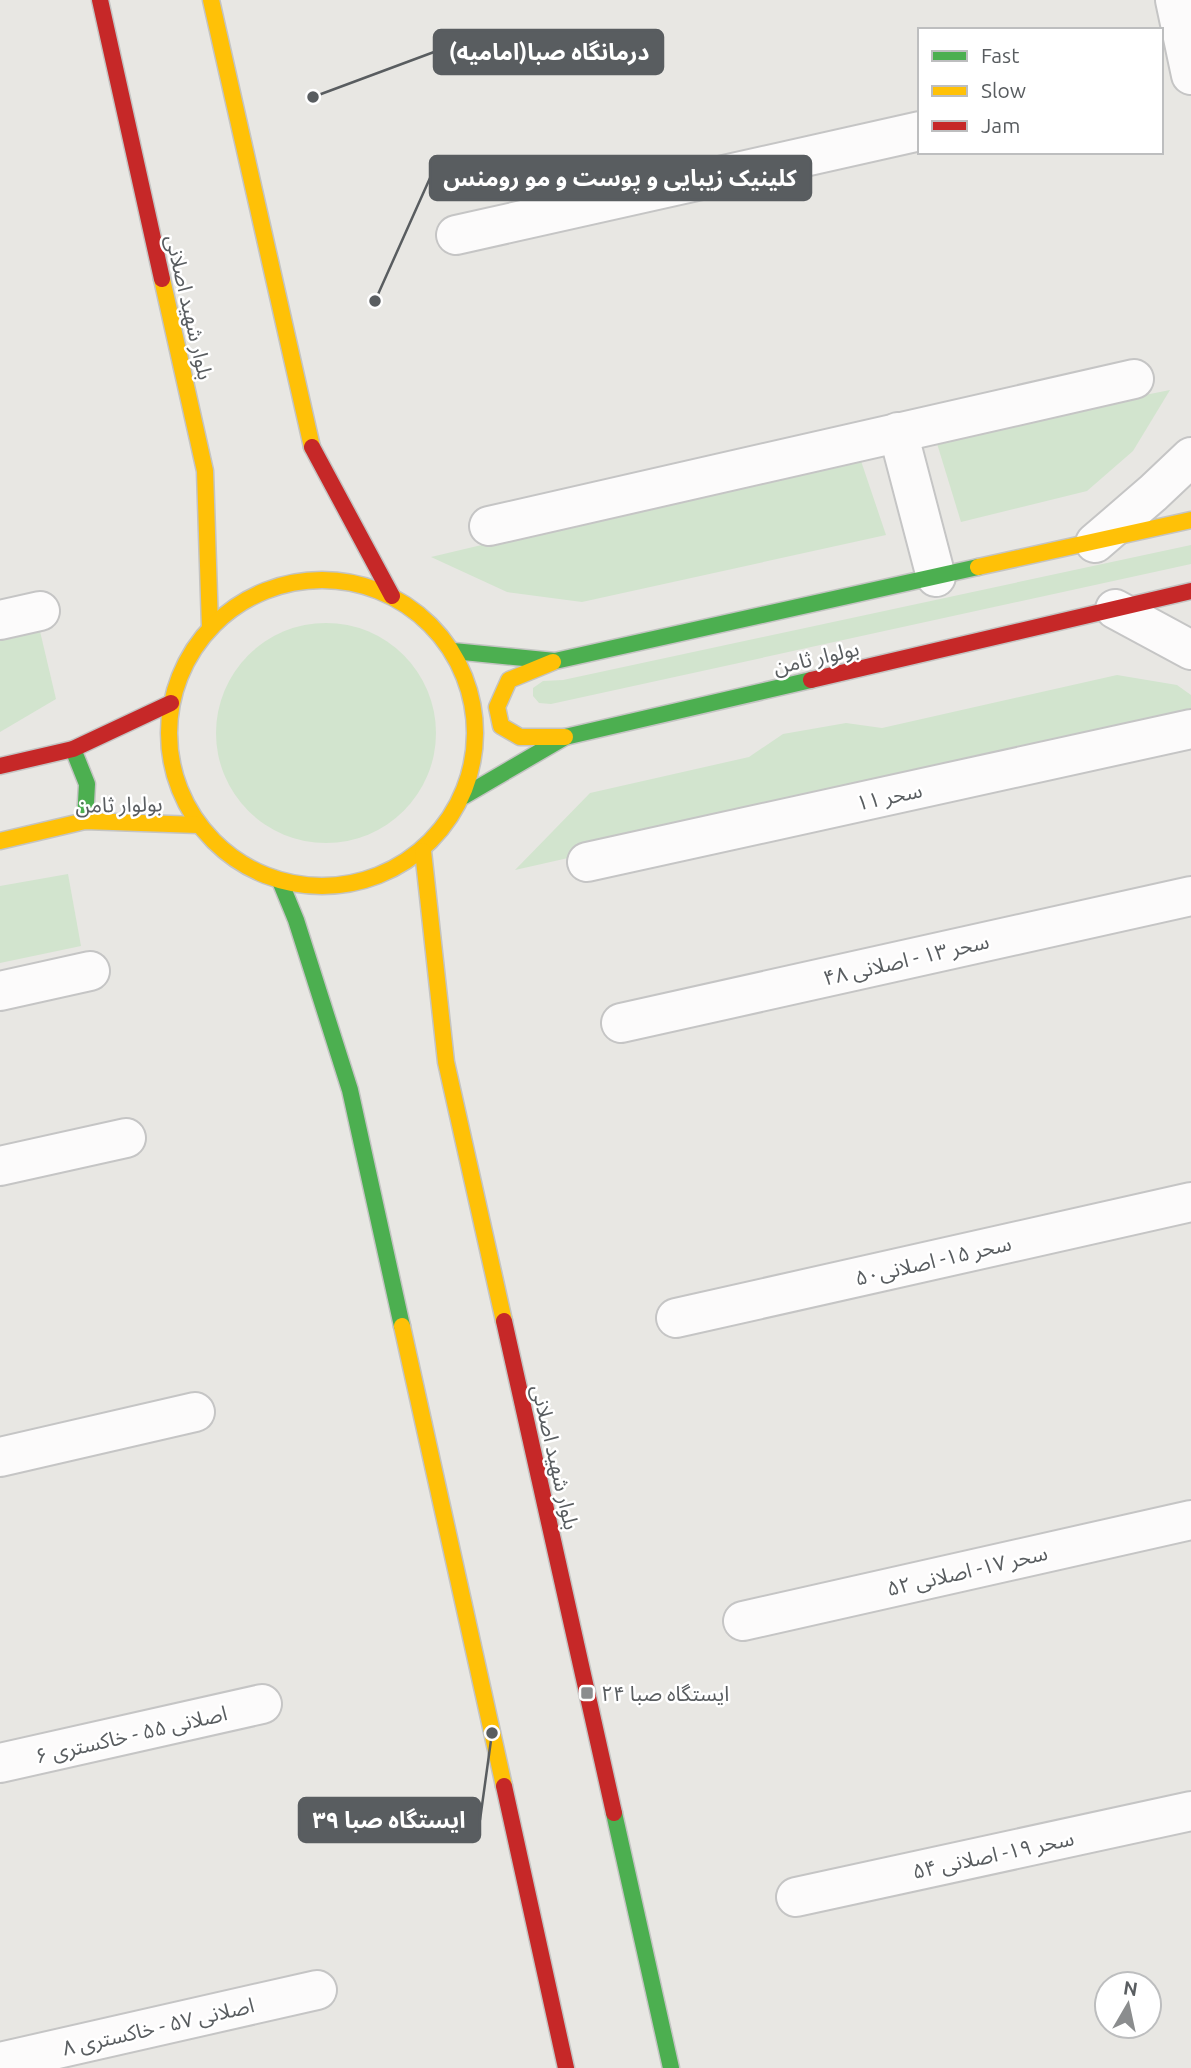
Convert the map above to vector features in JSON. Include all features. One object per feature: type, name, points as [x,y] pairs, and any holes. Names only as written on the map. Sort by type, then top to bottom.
[{"type":"main road","name":"بلوار شهید اصلانی","points":[[100,0],[205,471],[210,627]]},
{"type":"main road","points":[[211,0],[311,444],[392,596]]},
{"type":"main road","points":[[565,737],[520,737],[501,726],[497,707],[509,680],[555,661],[1191,520]]},
{"type":"main road","points":[[342,580],[392,596],[423,616],[453,651],[472,693],[477,748],[464,796],[423,851],[392,871],[339,887],[280,881],[231,857],[198,825],[179,792],[168,748],[171,703],[184,665],[210,627],[247,598],[293,582],[342,580]]},
{"type":"main road","name":"بولوار ثامن","points":[[464,796],[565,737],[1191,591]]},
{"type":"main road","points":[[453,651],[555,661]]},
{"type":"main road","points":[[0,766],[72,749],[171,703]]},
{"type":"main road","points":[[72,749],[85,771],[90,796],[85,821]]},
{"type":"main road","name":"بولوار ثامن","points":[[0,841],[85,821],[198,825]]},
{"type":"main road","name":"بلوار شهید اصلانی","points":[[423,851],[446,1062],[671,2068]]},
{"type":"main road","points":[[280,881],[296,920],[350,1090],[565,2068]]},
{"type":"street","points":[[1175,0],[1183,73]]},
{"type":"street","points":[[456,235],[918,131]]},
{"type":"street","points":[[489,526],[1134,379]]},
{"type":"street","points":[[898,432],[936,578]]},
{"type":"street","points":[[1095,543],[1191,457]]},
{"type":"street","points":[[1115,609],[1191,650]]},
{"type":"street","points":[[0,620],[40,611]]},
{"type":"street","name":"سحر ۱۱","points":[[587,862],[1191,729]]},
{"type":"street","name":"سحر ۱۳ - اصلانی ۴۸","points":[[621,1023],[1191,896]]},
{"type":"street","points":[[0,991],[90,971]]},
{"type":"street","points":[[0,1166],[126,1138]]},
{"type":"street","name":"سحر ۱۵- اصلانی۵۰","points":[[676,1318],[1191,1202]]},
{"type":"street","points":[[0,1457],[195,1412]]},
{"type":"street","name":"سحر ۱۷- اصلانی ۵۲","points":[[743,1621],[1191,1520]]},
{"type":"street","name":"اصلانی ۵۵ - خاکستری ۶","points":[[0,1763],[262,1704]]},
{"type":"street","name":"سحر ۱۹- اصلانی ۵۴","points":[[796,1897],[1191,1811]]},
{"type":"street","name":"اصلانی ۵۷ - خاکستری ۸","points":[[0,2062],[317,1990]]},
{"type":"green space","points":[[1170,390],[1133,451],[1087,491],[961,522],[935,437]]},
{"type":"green space","points":[[859,455],[886,535],[582,602],[507,592],[431,557]]},
{"type":"green space","points":[[1191,545],[1191,564],[551,704],[539,703],[533,696],[533,688],[543,681],[563,680]]},
{"type":"green space","points":[[315,623],[337,623],[368,631],[387,641],[404,655],[418,672],[428,691],[436,733],[428,775],[418,794],[404,811],[387,825],[368,835],[337,843],[315,843],[274,830],[256,818],[241,803],[224,775],[216,744],[216,722],[229,681],[241,663],[256,648],[284,631]]},
{"type":"green space","points":[[39,627],[56,699],[0,732],[0,636]]},
{"type":"green space","points":[[1117,675],[1177,685],[1191,695],[1191,717],[515,870],[590,793],[749,757],[783,734],[846,723],[882,728]]},
{"type":"green space","points":[[68,874],[81,946],[0,963],[0,886]]},
{"type":"traffic: fast","points":[[453,651],[555,661],[978,567]]},
{"type":"traffic: fast","points":[[464,796],[565,737],[811,680]]},
{"type":"traffic: fast","points":[[73,749],[87,784],[85,821]]},
{"type":"traffic: fast","points":[[280,881],[296,920],[350,1090],[402,1326]]},
{"type":"traffic: fast","points":[[614,1813],[671,2068]]},
{"type":"traffic: slow","points":[[211,0],[312,447]]},
{"type":"traffic: slow","points":[[162,279],[205,471],[210,627]]},
{"type":"traffic: slow","points":[[978,567],[1191,520]]},
{"type":"traffic: slow","points":[[322,580],[352,583],[381,591],[407,606],[430,625],[449,648],[464,674],[472,703],[475,733],[472,763],[464,792],[449,818],[430,841],[407,860],[381,875],[352,883],[322,886],[292,883],[263,875],[237,860],[214,841],[195,818],[180,792],[172,763],[169,733],[172,703],[180,674],[195,648],[214,625],[237,606],[263,591],[292,583],[322,580]]},
{"type":"traffic: slow","points":[[553,662],[509,680],[497,707],[501,726],[520,737],[565,737]]},
{"type":"traffic: slow","points":[[0,841],[85,821],[198,825]]},
{"type":"traffic: slow","points":[[423,851],[446,1062],[504,1321]]},
{"type":"traffic: slow","points":[[402,1326],[504,1786]]},
{"type":"traffic: jam","points":[[100,0],[162,279]]},
{"type":"traffic: jam","points":[[312,447],[392,596]]},
{"type":"traffic: jam","points":[[811,680],[1191,591]]},
{"type":"traffic: jam","points":[[0,766],[73,749],[171,703]]},
{"type":"traffic: jam","points":[[504,1321],[614,1813]]},
{"type":"traffic: jam","points":[[504,1786],[566,2068]]},
{"type":"place","name":"درمانگاه صبا(امامیه)","points":[[313,97]]},
{"type":"place","name":"کلینیک زیبایی و پوست و مو رومنس","points":[[375,301]]},
{"type":"place","name":"ایستگاه صبا ۲۴","points":[[587,1693]]},
{"type":"place","name":"ایستگاه صبا ۳۹","points":[[492,1733]]}]
